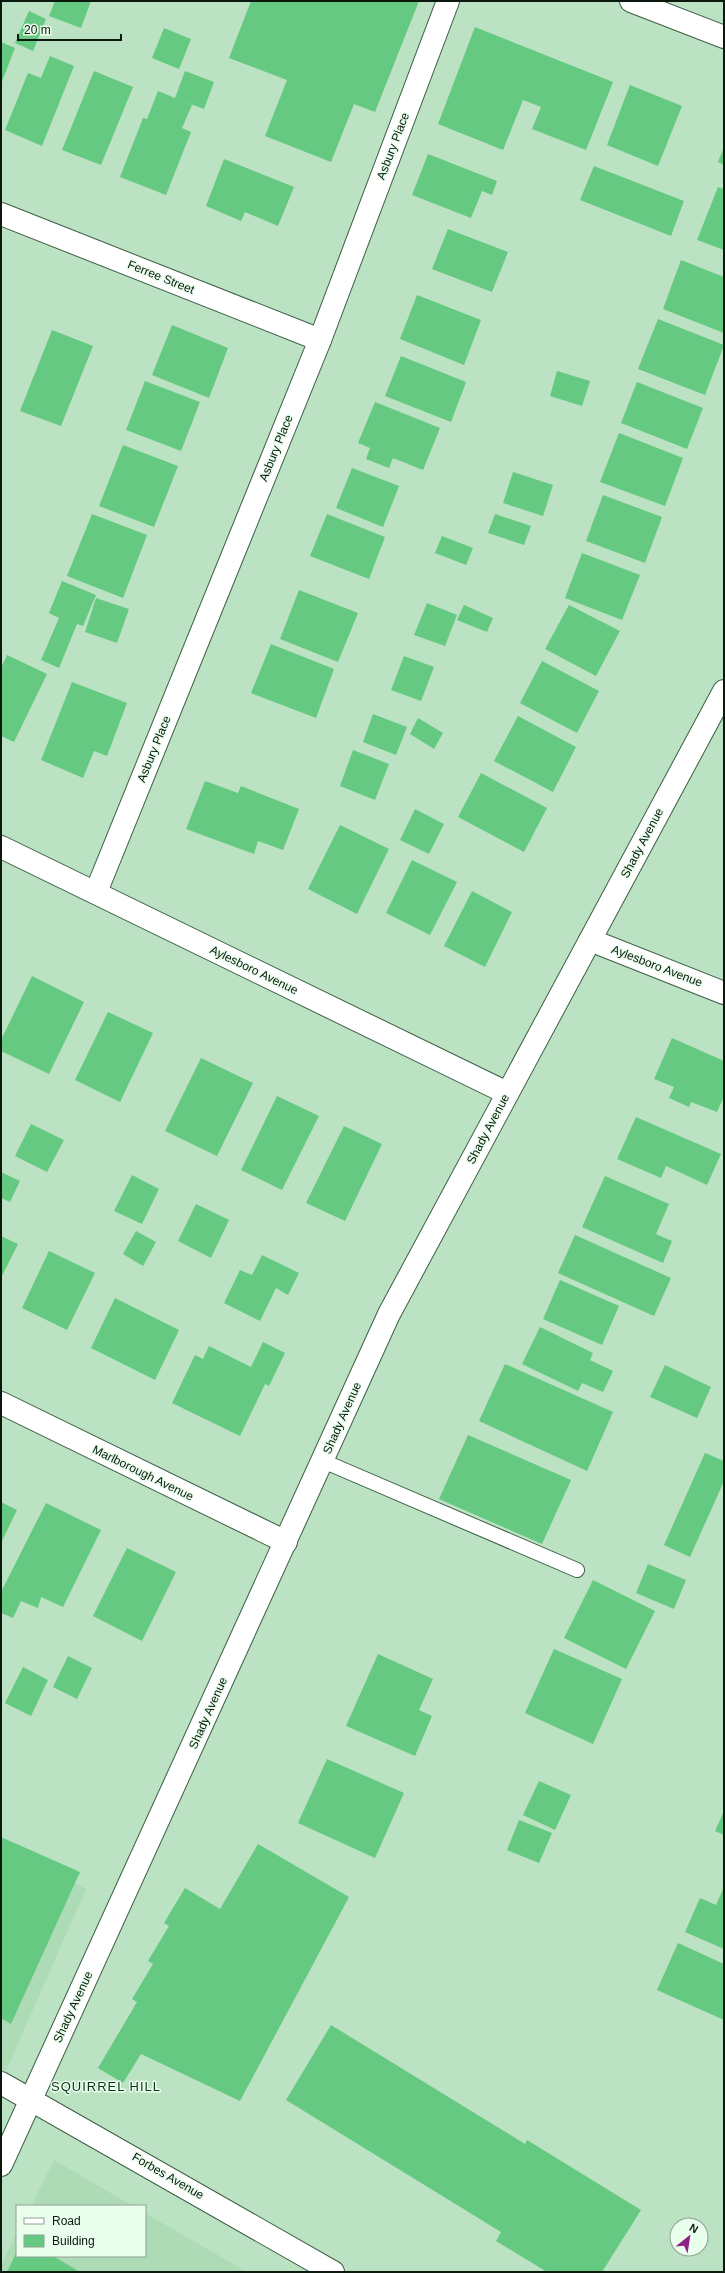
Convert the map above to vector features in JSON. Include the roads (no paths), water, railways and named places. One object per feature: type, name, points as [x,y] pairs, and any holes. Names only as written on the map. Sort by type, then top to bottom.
[{"type":"street","name":"Asbury Place","points":[[96,892],[320,340],[448,1]]},
{"type":"street","points":[[631,1],[724,37]]},
{"type":"street","name":"Ferree Street","points":[[1,214],[320,340]]},
{"type":"street","name":"Shady Avenue","points":[[1,2165],[389,1314],[724,691]]},
{"type":"street","name":"Aylesboro Avenue","points":[[1,847],[507,1093]]},
{"type":"street","name":"Aylesboro Avenue","points":[[590,940],[724,993]]},
{"type":"street","name":"Marlborough Avenue","points":[[1,1403],[286,1542]]},
{"type":"street","name":"Forbes Avenue","points":[[1,2083],[333,2272]]},
{"type":"lane","points":[[322,1461],[577,1570]]},
{"type":"district","name":"SQUIRREL HILL","points":[[106,2086]]}]
